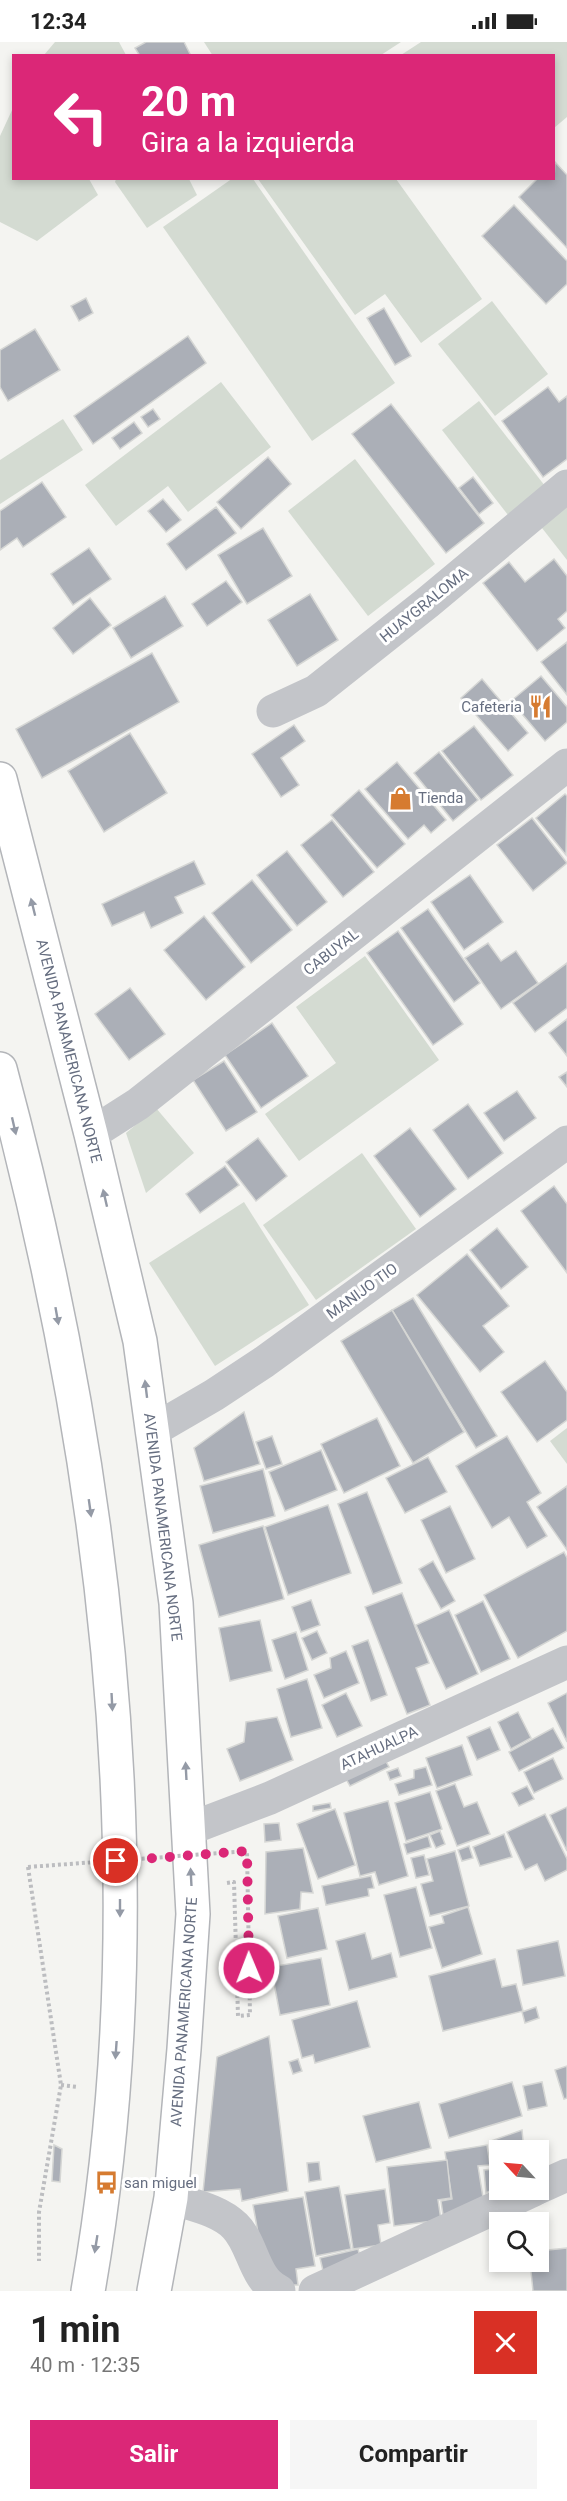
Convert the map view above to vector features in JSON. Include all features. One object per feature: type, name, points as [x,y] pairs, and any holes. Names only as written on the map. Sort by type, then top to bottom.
[{"type":"highway","name":"AVENIDA PANAMERICANA NORTE","points":[[0,779],[91,1134],[140,1341],[176,1603],[193,1914],[171,2198],[154,2291]]},
{"type":"highway","points":[[0,1069],[50,1276],[84,1461],[109,1644],[119,1828],[120,1992],[106,2182],[88,2291]]},
{"type":"street","name":"HUAYGRALOMA","points":[[273,711],[316,691],[427,603],[567,486]]},
{"type":"street","name":"CABUYAL","points":[[91,1134],[138,1104],[567,765]]},
{"type":"street","name":"MANIJO TIO","points":[[152,1431],[214,1395],[264,1362],[567,1142]]},
{"type":"street","name":"ATAHUALPA","points":[[189,1829],[270,1798],[567,1662]]},
{"type":"street","points":[[549,2183],[567,2175]]},
{"type":"street","points":[[171,2198],[215,2213],[232,2223],[244,2238],[261,2275],[267,2283],[279,2291]]},
{"type":"street","points":[[315,2291],[512,2200]]},
{"type":"path","points":[[39,2261],[39,2212],[61,2085],[28,1867],[247,1851],[250,2015],[238,2016],[234,1882]]},
{"type":"shaded area","points":[[55,42],[119,42],[125,54],[45,54]]},
{"type":"shaded area","points":[[204,42],[401,42],[383,54],[212,54]]},
{"type":"shaded area","points":[[421,42],[567,42],[567,117],[555,127],[555,54],[403,54]]},
{"type":"shaded area","points":[[12,110],[12,180],[90,180],[98,195],[37,241],[0,222],[0,136]]},
{"type":"shaded area","points":[[116,180],[190,180],[197,195],[147,228]]},
{"type":"shaded area","points":[[230,180],[254,180],[395,383],[312,441],[163,227]]},
{"type":"shaded area","points":[[259,180],[397,180],[482,299],[421,343],[385,294],[355,315]]},
{"type":"shaded area","points":[[492,301],[548,374],[495,416],[438,344]]},
{"type":"shaded area","points":[[221,382],[271,447],[188,512],[168,486],[116,526],[85,485]]},
{"type":"shaded area","points":[[479,401],[545,486],[508,515],[442,430]]},
{"type":"shaded area","points":[[63,419],[83,450],[0,504],[0,460]]},
{"type":"shaded area","points":[[355,459],[435,564],[368,616],[288,511]]},
{"type":"shaded area","points":[[567,494],[567,560],[535,519]]},
{"type":"shaded area","points":[[365,956],[439,1060],[299,1161],[265,1114],[336,1063],[296,1007]]},
{"type":"shaded area","points":[[156,1108],[194,1153],[146,1193],[126,1133]]},
{"type":"shaded area","points":[[362,1153],[416,1229],[316,1300],[263,1225]]},
{"type":"shaded area","points":[[244,1202],[309,1305],[215,1366],[149,1263]]},
{"type":"shaded area","points":[[567,1428],[567,1464],[550,1441]]},
{"type":"building","points":[[146,42],[184,42],[190,54],[139,54],[135,48]]},
{"type":"building","points":[[555,162],[567,175],[567,248],[519,197],[536,180],[555,180]]},
{"type":"building","points":[[514,205],[567,261],[567,284],[546,304],[482,236]]},
{"type":"building","points":[[86,298],[93,313],[79,321],[71,306]]},
{"type":"building","points":[[384,308],[411,356],[395,365],[367,318]]},
{"type":"building","points":[[35,329],[60,370],[8,401],[0,387],[0,350]]},
{"type":"building","points":[[188,336],[206,363],[93,444],[74,416]]},
{"type":"building","points":[[548,387],[559,402],[567,396],[567,459],[543,477],[502,421]]},
{"type":"building","points":[[391,404],[484,523],[446,553],[352,434]]},
{"type":"building","points":[[153,409],[160,419],[148,427],[141,417]]},
{"type":"building","points":[[134,422],[142,433],[120,449],[112,438]]},
{"type":"building","points":[[268,457],[291,484],[241,529],[217,502]]},
{"type":"building","points":[[473,477],[493,503],[479,514],[459,488]]},
{"type":"building","points":[[42,482],[66,517],[23,547],[17,538],[0,550],[0,511]]},
{"type":"building","points":[[163,499],[181,520],[166,532],[148,511]]},
{"type":"building","points":[[216,507],[236,533],[186,570],[167,544]]},
{"type":"building","points":[[263,528],[292,576],[247,604],[218,555]]},
{"type":"building","points":[[89,548],[111,579],[73,605],[51,574]]},
{"type":"building","points":[[554,559],[567,576],[567,611],[558,619],[565,628],[537,651],[483,583],[509,562],[525,582]]},
{"type":"building","points":[[226,581],[242,602],[207,626],[192,604]]},
{"type":"building","points":[[310,594],[338,640],[297,666],[268,620]]},
{"type":"building","points":[[165,596],[183,626],[131,658],[113,628]]},
{"type":"building","points":[[90,598],[111,625],[73,654],[53,628]]},
{"type":"building","points":[[567,642],[567,695],[541,662]]},
{"type":"building","points":[[152,653],[179,702],[42,778],[16,729]]},
{"type":"building","points":[[541,676],[567,707],[567,722],[545,741],[511,701]]},
{"type":"building","points":[[482,679],[528,733],[508,751],[461,698]]},
{"type":"building","points":[[294,725],[305,741],[281,758],[299,785],[281,797],[252,754]]},
{"type":"building","points":[[474,726],[513,775],[481,800],[442,751]]},
{"type":"building","points":[[130,733],[167,793],[104,832],[68,771]]},
{"type":"building","points":[[439,752],[478,800],[453,821],[414,773]]},
{"type":"building","points":[[397,762],[446,820],[431,833],[424,825],[408,839],[365,789]]},
{"type":"building","points":[[359,790],[405,844],[377,868],[331,815]]},
{"type":"building","points":[[565,794],[567,796],[566,855],[536,818]]},
{"type":"building","points":[[532,818],[567,863],[533,891],[497,845]]},
{"type":"building","points":[[332,820],[374,872],[343,897],[301,845]]},
{"type":"building","points":[[287,851],[327,902],[297,926],[257,875]]},
{"type":"building","points":[[194,861],[205,884],[175,897],[183,913],[151,928],[144,912],[112,926],[102,904]]},
{"type":"building","points":[[470,875],[503,922],[464,950],[431,902]]},
{"type":"building","points":[[252,880],[292,930],[251,963],[212,913]]},
{"type":"building","points":[[428,909],[480,983],[454,1002],[401,928]]},
{"type":"building","points":[[204,916],[245,967],[206,1000],[164,950]]},
{"type":"building","points":[[398,931],[463,1024],[433,1045],[367,953]]},
{"type":"building","points":[[488,943],[501,961],[516,951],[538,983],[501,1009],[465,958]]},
{"type":"building","points":[[567,963],[567,1008],[535,1032],[513,1003]]},
{"type":"building","points":[[130,988],[165,1034],[129,1060],[95,1014]]},
{"type":"building","points":[[567,1019],[567,1056],[549,1033]]},
{"type":"building","points":[[272,1023],[308,1076],[261,1108],[225,1055]]},
{"type":"building","points":[[224,1061],[257,1112],[226,1131],[193,1080]]},
{"type":"building","points":[[567,1072],[567,1087],[559,1077]]},
{"type":"building","points":[[517,1091],[536,1118],[504,1141],[484,1113]]},
{"type":"building","points":[[468,1104],[503,1153],[468,1179],[433,1130]]},
{"type":"building","points":[[410,1128],[456,1189],[420,1217],[374,1156]]},
{"type":"building","points":[[258,1138],[287,1176],[256,1201],[226,1162]]},
{"type":"building","points":[[225,1166],[239,1185],[200,1213],[186,1194]]},
{"type":"building","points":[[554,1186],[567,1204],[567,1273],[521,1211]]},
{"type":"building","points":[[497,1228],[528,1267],[501,1289],[470,1250]]},
{"type":"building","points":[[467,1254],[509,1306],[483,1326],[504,1352],[480,1372],[417,1295]]},
{"type":"building","points":[[413,1298],[497,1436],[476,1448],[392,1310]]},
{"type":"building","points":[[392,1310],[464,1432],[413,1463],[341,1341]]},
{"type":"building","points":[[545,1361],[567,1392],[567,1420],[537,1442],[501,1392]]},
{"type":"building","points":[[244,1412],[260,1464],[204,1481],[194,1448]]},
{"type":"building","points":[[377,1418],[400,1466],[344,1493],[321,1444]]},
{"type":"building","points":[[272,1436],[282,1464],[266,1469],[256,1442]]},
{"type":"building","points":[[507,1436],[541,1493],[527,1502],[547,1536],[527,1548],[509,1517],[492,1528],[456,1466]]},
{"type":"building","points":[[321,1450],[337,1490],[285,1511],[269,1472]]},
{"type":"building","points":[[428,1457],[447,1492],[405,1513],[386,1478]]},
{"type":"building","points":[[263,1469],[275,1516],[213,1533],[200,1486]]},
{"type":"building","points":[[567,1486],[567,1550],[537,1507]]},
{"type":"building","points":[[367,1492],[402,1583],[373,1594],[338,1504]]},
{"type":"building","points":[[328,1505],[351,1573],[288,1595],[265,1527]]},
{"type":"building","points":[[450,1506],[475,1559],[446,1573],[421,1520]]},
{"type":"building","points":[[263,1526],[284,1599],[219,1617],[199,1545]]},
{"type":"building","points":[[564,1552],[567,1558],[567,1631],[518,1658],[484,1595]]},
{"type":"building","points":[[433,1561],[455,1601],[441,1609],[419,1569]]},
{"type":"building","points":[[402,1593],[429,1663],[416,1668],[430,1705],[407,1714],[365,1607]]},
{"type":"building","points":[[311,1600],[320,1625],[301,1632],[292,1607]]},
{"type":"building","points":[[483,1601],[510,1659],[481,1672],[455,1615]]},
{"type":"building","points":[[449,1610],[478,1674],[446,1689],[416,1625]]},
{"type":"building","points":[[260,1620],[272,1671],[230,1681],[219,1628]]},
{"type":"building","points":[[317,1631],[327,1653],[312,1660],[302,1638]]},
{"type":"building","points":[[296,1632],[308,1670],[285,1679],[272,1640]]},
{"type":"building","points":[[368,1640],[387,1695],[371,1701],[352,1646]]},
{"type":"building","points":[[346,1651],[359,1683],[324,1698],[314,1675],[331,1668],[330,1658]]},
{"type":"building","points":[[307,1679],[322,1728],[291,1737],[277,1689]]},
{"type":"building","points":[[346,1693],[362,1726],[337,1737],[322,1705]]},
{"type":"building","points":[[567,1693],[567,1742],[548,1703]]},
{"type":"building","points":[[518,1712],[531,1738],[511,1749],[498,1722]]},
{"type":"building","points":[[277,1717],[293,1760],[240,1781],[227,1749],[244,1742],[246,1722]]},
{"type":"building","points":[[490,1727],[500,1750],[477,1760],[467,1737]]},
{"type":"building","points":[[553,1728],[564,1748],[519,1771],[509,1752]]},
{"type":"building","points":[[462,1745],[472,1775],[437,1788],[426,1758]]},
{"type":"building","points":[[384,1758],[389,1767],[350,1786],[345,1777]]},
{"type":"building","points":[[553,1758],[563,1779],[534,1793],[524,1772]]},
{"type":"building","points":[[426,1767],[432,1785],[399,1795],[395,1784],[414,1778],[414,1770]]},
{"type":"building","points":[[398,1768],[401,1776],[390,1780],[387,1772]]},
{"type":"building","points":[[455,1784],[464,1807],[477,1802],[490,1834],[457,1846],[436,1791]]},
{"type":"building","points":[[527,1786],[534,1799],[519,1806],[512,1793]]},
{"type":"building","points":[[430,1792],[442,1829],[406,1841],[395,1803]]},
{"type":"building","points":[[388,1801],[408,1876],[379,1885],[375,1872],[360,1876],[344,1813]]},
{"type":"building","points":[[330,1803],[331,1808],[313,1811],[313,1806]]},
{"type":"building","points":[[567,1807],[567,1851],[550,1815]]},
{"type":"building","points":[[335,1809],[355,1865],[318,1879],[297,1824]]},
{"type":"building","points":[[545,1814],[567,1859],[567,1870],[545,1881],[537,1864],[525,1870],[507,1832]]},
{"type":"building","points":[[279,1823],[281,1840],[265,1842],[264,1824]]},
{"type":"building","points":[[440,1831],[445,1844],[436,1848],[430,1835]]},
{"type":"building","points":[[504,1834],[512,1857],[480,1866],[473,1847]]},
{"type":"building","points":[[428,1836],[431,1847],[407,1854],[404,1844]]},
{"type":"building","points":[[469,1846],[473,1858],[462,1861],[458,1850]]},
{"type":"building","points":[[303,1848],[313,1893],[301,1892],[300,1909],[265,1914],[266,1852]]},
{"type":"building","points":[[455,1851],[469,1906],[430,1916],[421,1884],[433,1881],[427,1859]]},
{"type":"building","points":[[424,1855],[429,1875],[416,1878],[411,1858]]},
{"type":"building","points":[[371,1876],[374,1888],[368,1889],[369,1896],[326,1905],[322,1886]]},
{"type":"building","points":[[416,1887],[432,1948],[400,1957],[384,1895]]},
{"type":"building","points":[[468,1907],[482,1954],[442,1968],[429,1927],[444,1923],[442,1916]]},
{"type":"building","points":[[318,1908],[327,1949],[287,1958],[278,1916]]},
{"type":"building","points":[[365,1933],[372,1959],[391,1953],[397,1977],[349,1990],[336,1941]]},
{"type":"building","points":[[558,1941],[565,1976],[523,1985],[517,1950]]},
{"type":"building","points":[[321,1958],[330,2005],[280,2015],[271,1967]]},
{"type":"building","points":[[495,1959],[502,1987],[516,1984],[523,2011],[443,2031],[429,1976]]},
{"type":"building","points":[[357,2001],[370,2047],[315,2063],[313,2055],[302,2058],[292,2020]]},
{"type":"building","points":[[536,2007],[539,2018],[525,2023],[522,2012]]},
{"type":"building","points":[[269,2036],[288,2191],[242,2201],[240,2189],[203,2192],[217,2057]]},
{"type":"building","points":[[298,2059],[302,2071],[293,2074],[289,2062]]},
{"type":"building","points":[[567,2066],[567,2098],[564,2099],[555,2070]]},
{"type":"building","points":[[512,2082],[522,2116],[449,2138],[439,2104]]},
{"type":"building","points":[[542,2082],[547,2106],[528,2110],[523,2086]]},
{"type":"building","points":[[419,2102],[431,2148],[376,2162],[363,2116]]},
{"type":"building","points":[[522,2130],[523,2140],[494,2140]]},
{"type":"building","points":[[54,2145],[62,2149],[60,2182],[52,2181]]},
{"type":"building","points":[[487,2145],[489,2165],[478,2166],[484,2204],[444,2222],[441,2201],[452,2199],[445,2152]]},
{"type":"building","points":[[447,2160],[451,2198],[438,2200],[441,2220],[394,2226],[387,2167]]},
{"type":"building","points":[[319,2162],[321,2180],[309,2182],[307,2163]]},
{"type":"building","points":[[484,2170],[489,2170],[489,2192],[486,2193]]},
{"type":"building","points":[[339,2186],[351,2249],[316,2256],[305,2192]]},
{"type":"building","points":[[385,2189],[390,2223],[378,2225],[381,2245],[353,2249],[345,2195]]},
{"type":"building","points":[[303,2197],[315,2266],[296,2269],[298,2285],[276,2285],[266,2277],[253,2205]]},
{"type":"building","points":[[567,2248],[567,2291],[533,2291],[531,2272],[549,2272],[549,2250]]},
{"type":"building","points":[[358,2249],[362,2266],[324,2275],[320,2258]]},
{"type":"place","name":"Cafeteria","points":[[540,707]]},
{"type":"place","name":"Tienda","points":[[400,798]]},
{"type":"place","name":"san miguel","points":[[106,2183]]},
{"type":"route","points":[[116,1861],[247,1851],[249,1968]]}]
